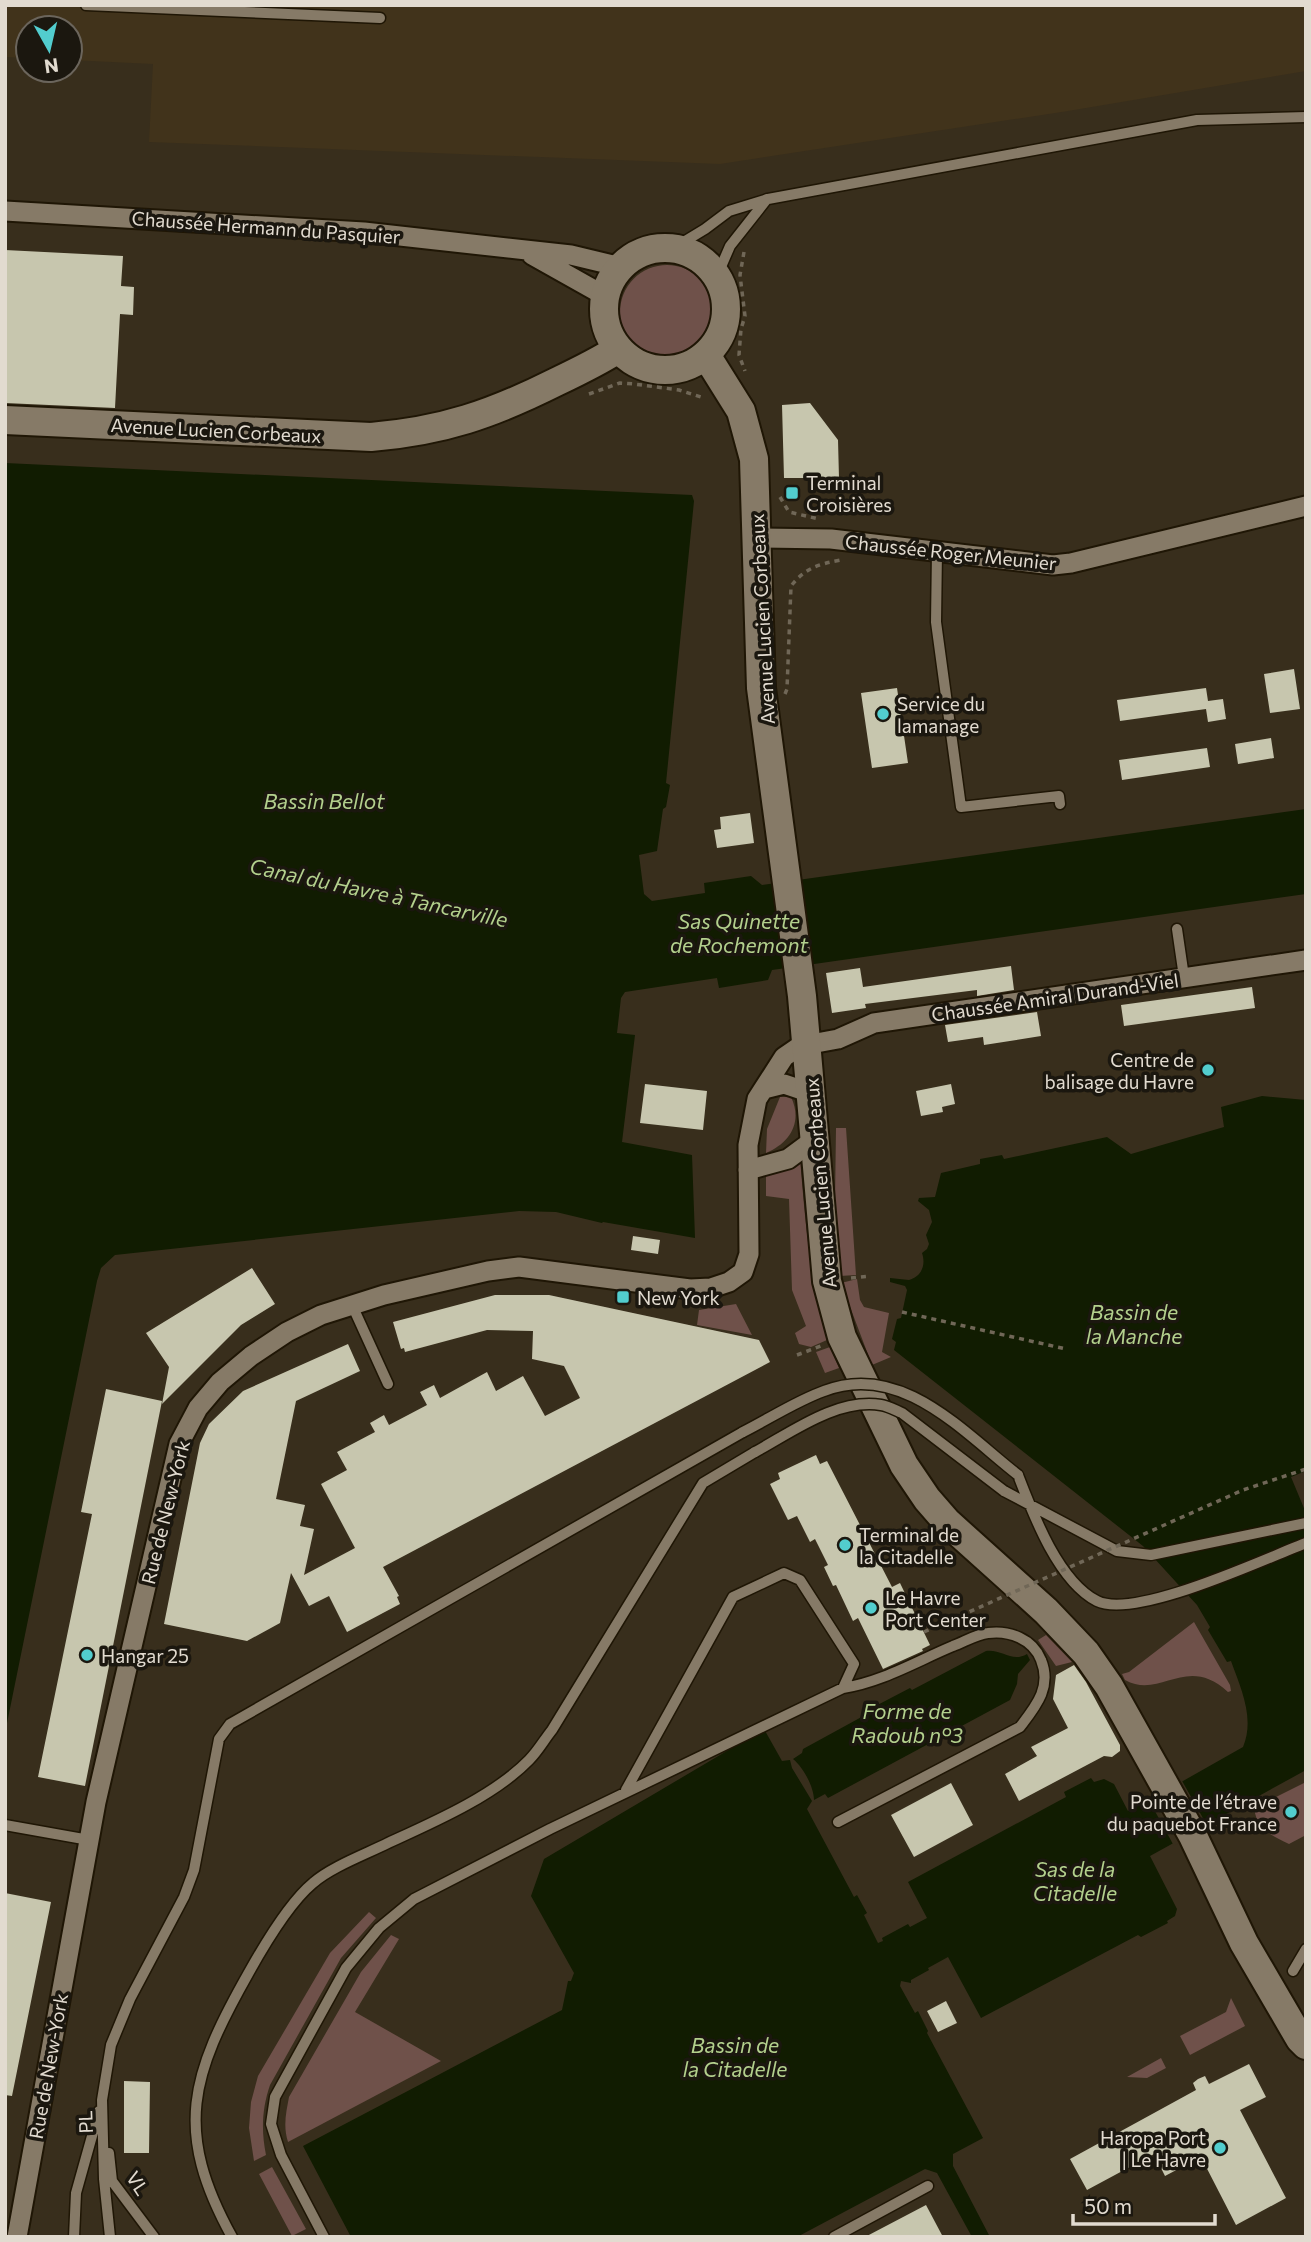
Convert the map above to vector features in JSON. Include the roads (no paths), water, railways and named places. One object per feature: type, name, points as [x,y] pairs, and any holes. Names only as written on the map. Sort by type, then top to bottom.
[{"type":"main road","points":[[672,248],[698,257],[717,276],[727,309],[721,334],[706,355],[689,366],[670,370],[651,369],[633,361],[618,349],[606,324],[605,296],[611,280],[621,267],[644,252],[672,248]]},
{"type":"main road","name":"Avenue Lucien Corbeaux","points":[[5,420],[371,437],[401,435],[449,425],[507,407],[618,349]]},
{"type":"main road","name":"Avenue Lucien Corbeaux","points":[[706,355],[741,411],[754,459],[761,688],[799,972],[827,1281],[842,1337],[904,1465],[927,1499],[947,1522],[1046,1611],[1086,1653],[1109,1686],[1192,1836],[1244,1943],[1306,2045]]},
{"type":"street","name":"Chaussée Hermann du Pasquier","points":[[5,211],[364,232],[571,255],[621,267]]},
{"type":"street","name":"Chaussée Hermann du Pasquier","points":[[525,251],[605,296]]},
{"type":"street","name":"Chaussée Roger Meunier","points":[[757,538],[831,539],[1052,565],[1070,563],[1306,506]]},
{"type":"street","name":"Chaussée Amiral Durand-Viel","points":[[807,1044],[838,1040],[874,1023],[1306,960]]},
{"type":"street","name":"Rue de New-York","points":[[17,2237],[96,1802],[179,1444],[198,1408],[220,1382],[251,1356],[287,1332],[321,1315],[384,1295],[488,1271],[519,1267],[690,1289],[711,1288],[729,1282],[743,1272],[749,1254],[747,1145],[757,1099],[784,1057],[807,1044]]},
{"type":"street","points":[[764,1089],[784,1084],[811,1093]]},
{"type":"street","points":[[748,1170],[788,1159],[815,1139]]},
{"type":"lane","points":[[86,5],[380,18]]},
{"type":"lane","points":[[672,248],[729,211],[768,199],[1197,120],[1306,117]]},
{"type":"lane","points":[[717,276],[730,246],[768,199]]},
{"type":"lane","points":[[937,551],[936,622],[961,807],[1059,796],[1060,804]]},
{"type":"lane","points":[[1177,929],[1184,978]]},
{"type":"lane","points":[[352,1305],[388,1384]]},
{"type":"lane","points":[[102,2100],[111,2045],[130,1999],[184,1897],[194,1870],[219,1739],[230,1724],[743,1432],[824,1390],[850,1384],[877,1383],[897,1388],[927,1403],[1018,1475],[1031,1507],[1063,1566],[1076,1585],[1097,1601],[1116,1606],[1139,1603],[1183,1590],[1306,1543]]},
{"type":"lane","points":[[232,2237],[202,2173],[195,2118],[198,2086],[222,2020],[266,1942],[313,1883],[481,1796],[530,1760],[552,1730],[703,1483],[829,1413],[860,1404],[883,1405],[902,1413],[930,1433],[1004,1492],[1117,1551],[1151,1555],[1306,1523]]},
{"type":"lane","points":[[626,1790],[733,1597],[784,1573],[800,1580],[854,1664],[843,1688]]},
{"type":"lane","points":[[324,2237],[281,2155],[271,2124],[275,2097],[346,1968],[379,1928],[414,1899],[626,1790],[843,1688],[867,1684],[987,1633],[1010,1633],[1026,1641],[1038,1652],[1046,1671],[1045,1685],[1039,1703],[1020,1727],[838,1822]]},
{"type":"lane","points":[[5,1825],[89,1840]]},
{"type":"lane","points":[[1293,1970],[1306,1949]]},
{"type":"lane","name":"PL","points":[[74,2237],[76,2193],[102,2100]]},
{"type":"lane","name":"PL","points":[[102,2100],[104,2179],[110,2237]]},
{"type":"lane","name":"VL","points":[[102,2100],[112,2181],[154,2237]]},
{"type":"lane","points":[[834,2237],[928,2186]]},
{"type":"water","name":"Bassin Bellot","points":[[5,463],[692,495],[694,501],[666,783],[670,785],[666,807],[663,809],[657,851],[639,855],[644,894],[652,901],[705,893],[704,883],[751,876],[762,885],[1306,809],[1306,894],[772,970],[768,980],[719,988],[717,978],[625,992],[621,998],[617,1033],[635,1035],[622,1142],[692,1155],[695,1238],[602,1223],[556,1212],[519,1211],[115,1255],[101,1268],[97,1281],[5,1733]]},
{"type":"water","points":[[1262,1096],[1306,1100],[1306,1770],[1150,1856],[1177,1909],[1175,1916],[1167,1921],[1168,1923],[1141,1937],[1138,1935],[981,2018],[948,1957],[928,1968],[929,1970],[911,1980],[911,1983],[901,1981],[900,1986],[915,2013],[918,2011],[983,2138],[953,2154],[953,2166],[990,2237],[972,2237],[937,2173],[925,2169],[797,2237],[351,2237],[303,2146],[562,2010],[568,1981],[571,1981],[574,1973],[531,1896],[544,1859],[764,1729],[782,1761],[790,1760],[812,1801],[807,1809],[854,1897],[857,1895],[867,1913],[864,1915],[878,1943],[908,1924],[910,1927],[927,1918],[908,1882],[1066,1797],[1064,1792],[1091,1778],[1094,1782],[1104,1779],[1114,1784],[1128,1811],[1150,1795],[1153,1798],[1243,1747],[1248,1725],[1242,1693],[1231,1661],[1227,1662],[1197,1605],[1143,1546],[894,1350],[896,1342],[892,1339],[897,1319],[901,1318],[907,1290],[905,1286],[890,1282],[890,1278],[909,1280],[922,1270],[922,1253],[929,1244],[926,1235],[932,1222],[929,1210],[918,1201],[919,1198],[935,1197],[941,1173],[980,1164],[980,1159],[1002,1155],[1004,1159],[1107,1137],[1131,1154],[1224,1127],[1221,1107]]},
{"type":"water","name":"Forme de Radoub n°3","points":[[986,1651],[1017,1657],[1027,1654],[1030,1660],[1018,1674],[1010,1700],[828,1798],[825,1794],[814,1800],[807,1778],[793,1759],[802,1753],[803,1749],[867,1714],[866,1711]]},
{"type":"place","name":"Terminal Croisières","points":[[792,493]]},
{"type":"place","name":"Service du lamanage","points":[[883,714]]},
{"type":"place","name":"Centre de balisage du Havre","points":[[1208,1070]]},
{"type":"place","name":"New York","points":[[623,1297]]},
{"type":"place","name":"Terminal de la Citadelle","points":[[845,1545]]},
{"type":"place","name":"Le Havre Port Center","points":[[871,1608]]},
{"type":"place","name":"Hangar 25","points":[[87,1655]]},
{"type":"place","name":"Pointe de l’étrave du paquebot France","points":[[1291,1812]]},
{"type":"place","name":"Haropa Port | Le Havre","points":[[1220,2148]]},
{"type":"water label","name":"Canal du Havre à Tancarville","points":[[379,892]]},
{"type":"water label","name":"Sas Quinette de Rochemont","points":[[739,932]]},
{"type":"water label","name":"Bassin de la Manche","points":[[1134,1323]]},
{"type":"water label","name":"Sas de la Citadelle","points":[[1075,1880]]},
{"type":"water label","name":"Bassin de la Citadelle","points":[[735,2056]]}]
